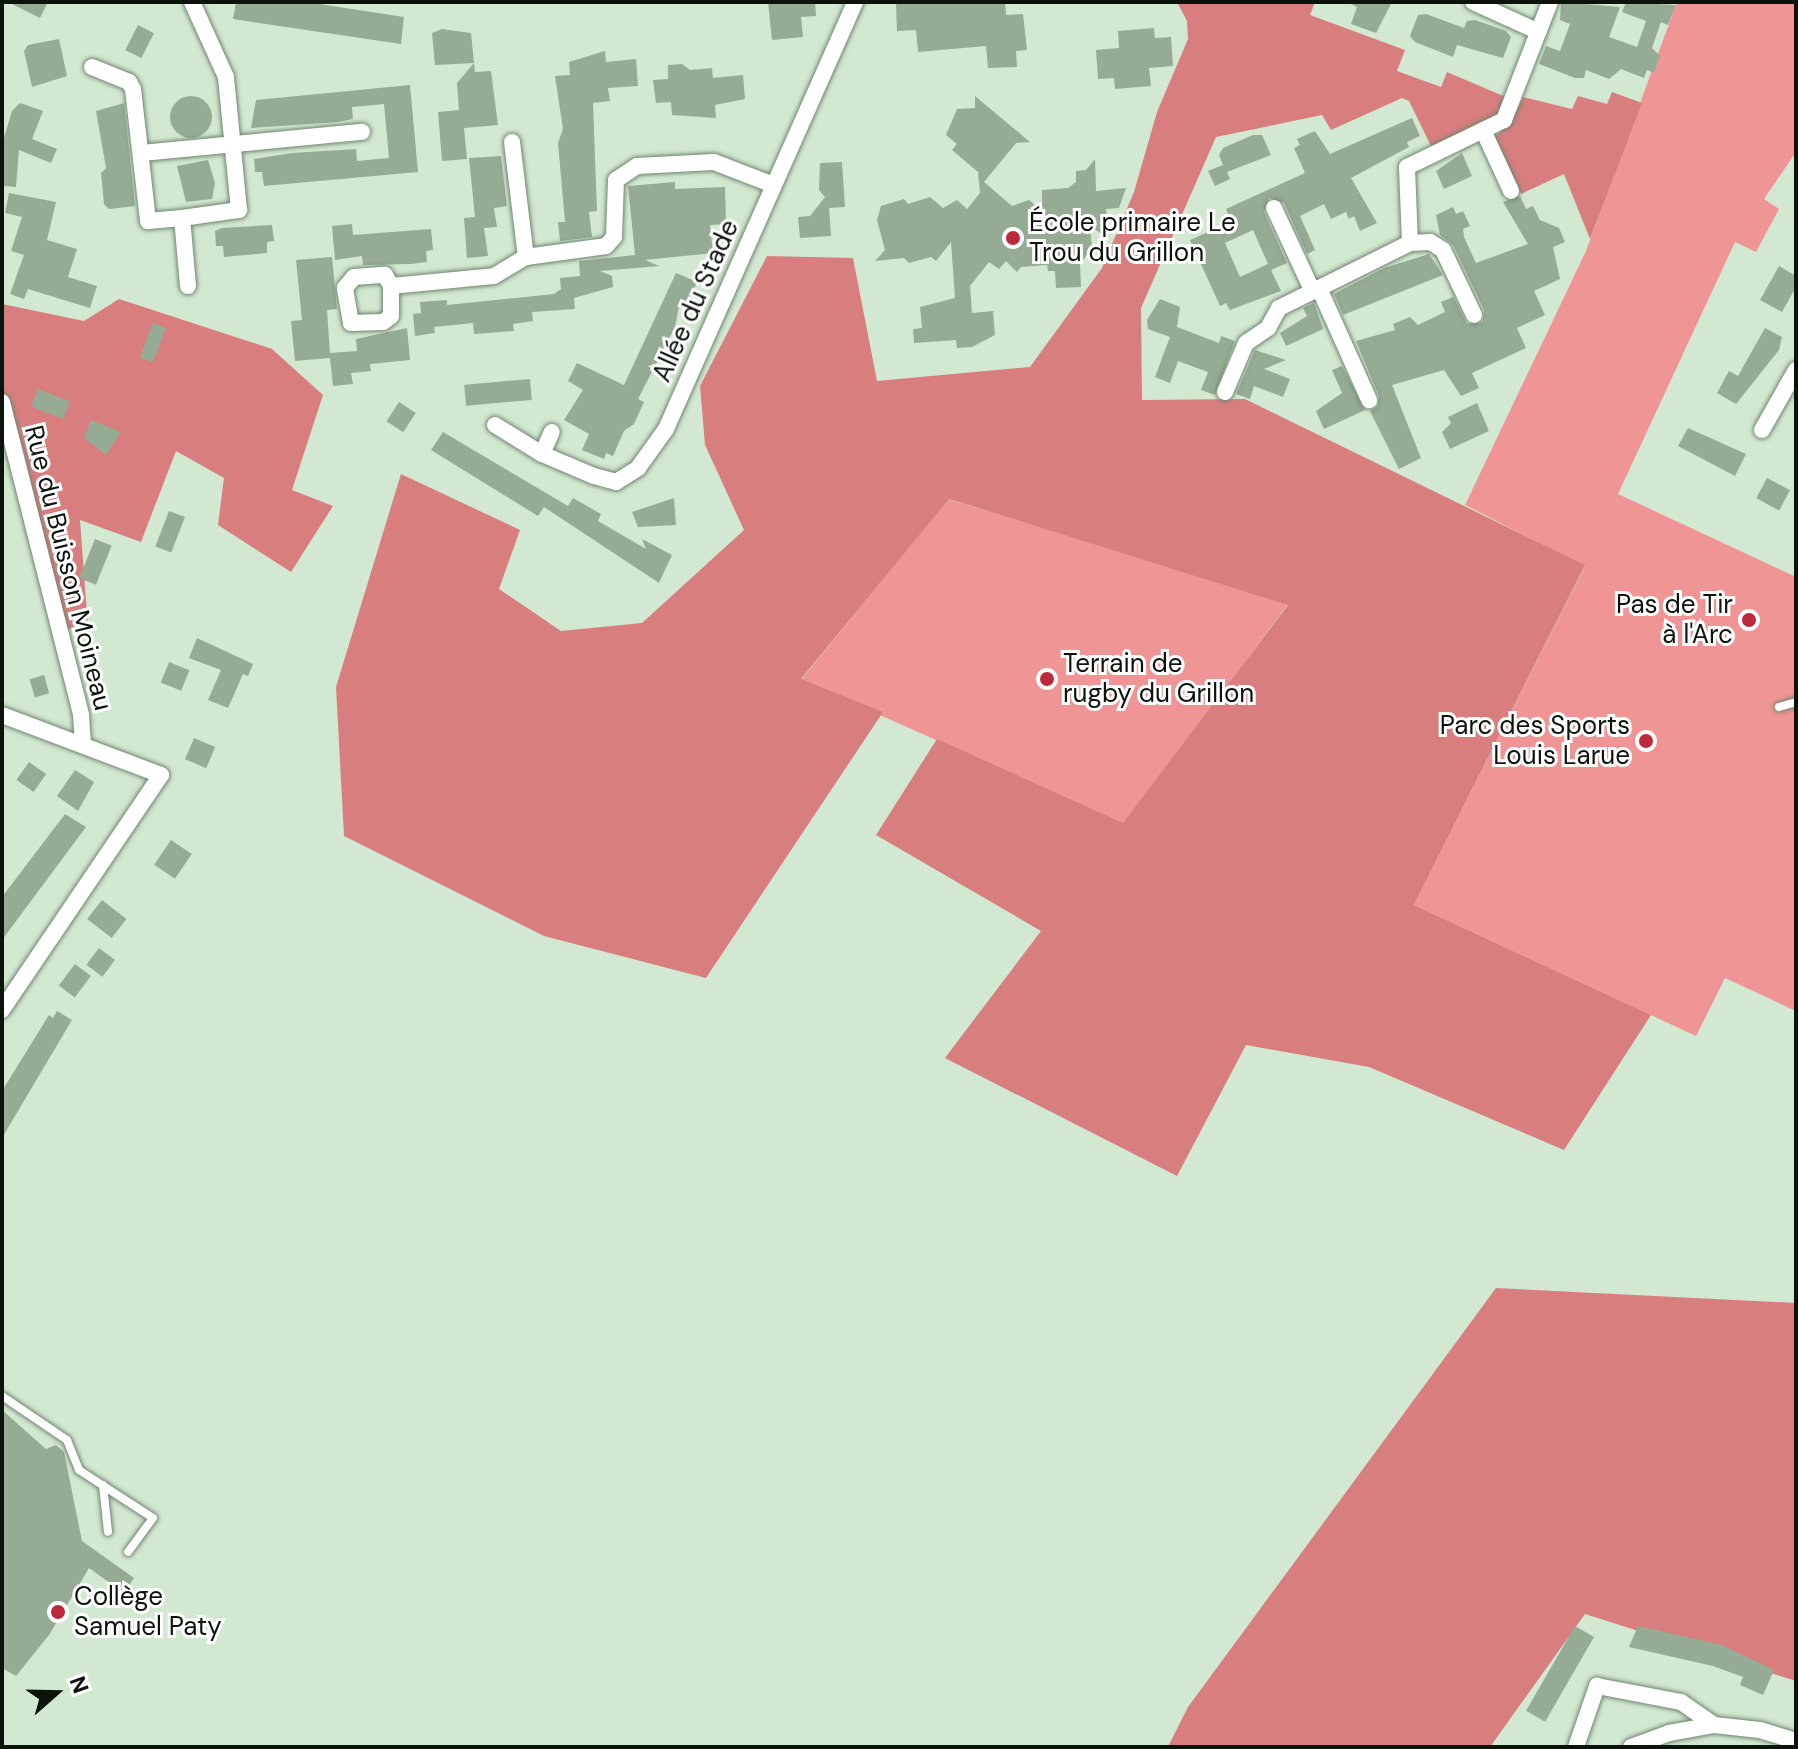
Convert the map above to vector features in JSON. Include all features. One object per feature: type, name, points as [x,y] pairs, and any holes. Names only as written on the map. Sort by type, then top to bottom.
[{"type":"street","points":[[92,67],[129,82],[133,89],[148,221],[239,210],[222,59],[192,2]]},
{"type":"street","name":"Allée du Stade","points":[[495,425],[542,454],[616,482],[638,468],[666,429],[771,184],[855,2]]},
{"type":"street","points":[[1473,2],[1539,32]]},
{"type":"street","points":[[1410,243],[1407,167],[1504,120],[1550,2]]},
{"type":"street","points":[[1483,130],[1511,191]]},
{"type":"street","points":[[142,153],[362,132]]},
{"type":"street","points":[[512,142],[526,257]]},
{"type":"street","points":[[391,286],[494,276],[526,257],[611,242],[616,180],[637,166],[714,162],[771,184]]},
{"type":"street","points":[[1274,208],[1369,400]]},
{"type":"street","points":[[182,218],[188,286]]},
{"type":"street","points":[[1225,392],[1246,343],[1268,328],[1279,308],[1410,243],[1430,242],[1443,250],[1474,315]]},
{"type":"street","points":[[1762,430],[1796,370]]},
{"type":"street","name":"Rue du Buisson Moineau","points":[[2,402],[81,715],[83,745]]},
{"type":"street","points":[[542,454],[552,432]]},
{"type":"street","points":[[2,715],[161,775],[2,1010]]},
{"type":"street","points":[[1576,1747],[1597,1686],[1681,1702],[1714,1725]]},
{"type":"street","points":[[1631,1747],[1669,1733],[1714,1725],[1760,1730],[1796,1741]]},
{"type":"lane","points":[[1779,707],[1796,702]]},
{"type":"lane","points":[[2,1396],[67,1440],[79,1470],[153,1518],[128,1552]]},
{"type":"lane","points":[[103,1485],[108,1532]]},
{"type":"shaded area","points":[[1177,2],[1315,2],[1310,15],[1405,50],[1397,71],[1441,87],[1447,72],[1508,98],[1497,116],[1431,146],[1409,101],[1402,98],[1331,130],[1322,115],[1216,137],[1141,308],[1142,400],[1245,399],[1585,565],[1414,905],[1651,1015],[1564,1150],[1369,1067],[1246,1045],[1177,1176],[945,1058],[1041,931],[876,835],[937,739],[1123,823],[1288,605],[949,499],[801,679],[883,712],[706,978],[544,936],[344,836],[336,687],[401,474],[520,530],[499,589],[561,631],[642,623],[744,530],[705,445],[700,386],[767,256],[853,258],[877,381],[1030,367],[1102,268],[1134,192],[1157,112],[1188,39],[1187,21]]},
{"type":"shaded area","name":"Parc des Sports Louis Larue","points":[[1677,2],[1796,2],[1796,152],[1764,199],[1779,209],[1756,252],[1735,242],[1618,494],[1796,577],[1796,1011],[1725,978],[1696,1036],[1414,905],[1585,566],[1465,505],[1586,251]]},
{"type":"shaded area","points":[[1612,92],[1642,103],[1590,239],[1564,174],[1521,194],[1495,137],[1512,120],[1523,97],[1572,109],[1578,96],[1607,104]]},
{"type":"shaded area","points":[[119,299],[272,349],[323,395],[292,490],[333,506],[291,572],[218,525],[224,478],[176,451],[141,542],[80,520],[88,627],[67,629],[23,449],[2,444],[2,304],[84,321]]},
{"type":"shaded area","points":[[948,499],[1288,604],[1125,824],[801,680]]},
{"type":"shaded area","points":[[1496,1288],[1796,1303],[1796,1681],[1585,1614],[1490,1747],[1168,1747],[1188,1707]]},
{"type":"building","points":[[8,2],[48,2],[40,18]]},
{"type":"building","points":[[236,2],[306,2],[404,17],[401,44],[233,19]]},
{"type":"building","points":[[768,2],[815,2],[816,16],[801,17],[803,37],[772,40]]},
{"type":"building","points":[[896,2],[1005,2],[1006,15],[1023,14],[1027,50],[1016,51],[1017,67],[988,68],[986,46],[918,52],[916,30],[897,31]]},
{"type":"building","points":[[1347,2],[1392,2],[1376,33],[1351,24],[1357,7]]},
{"type":"building","points":[[1561,2],[1620,7],[1609,37],[1637,47],[1646,21],[1622,12],[1626,2],[1676,5],[1668,25],[1661,22],[1652,48],[1660,56],[1654,73],[1647,70],[1644,78],[1621,69],[1609,79],[1586,70],[1584,78],[1575,78],[1539,64],[1546,46],[1560,51],[1570,24],[1560,20]]},
{"type":"building","points":[[1426,14],[1464,28],[1467,21],[1475,20],[1506,31],[1511,37],[1503,58],[1457,45],[1453,57],[1415,42],[1410,36],[1418,15]]},
{"type":"building","points":[[138,25],[154,33],[141,58],[125,50]]},
{"type":"building","points":[[1154,28],[1155,38],[1171,37],[1173,66],[1149,68],[1151,86],[1115,89],[1114,78],[1098,79],[1096,50],[1119,48],[1118,31]]},
{"type":"building","points":[[442,29],[471,33],[474,63],[435,65],[432,33]]},
{"type":"building","points":[[59,39],[67,76],[32,87],[24,51],[28,45]]},
{"type":"building","points":[[605,51],[606,62],[636,59],[638,86],[608,88],[610,101],[593,103],[597,211],[589,212],[592,237],[560,241],[558,222],[565,222],[558,143],[563,129],[555,76],[570,75],[569,62]]},
{"type":"building","points":[[474,63],[475,72],[491,71],[498,125],[464,128],[467,159],[442,161],[438,112],[459,110],[457,83]]},
{"type":"building","points":[[682,64],[690,70],[712,68],[713,78],[743,75],[745,99],[715,105],[716,118],[672,115],[671,102],[656,103],[653,80],[668,79],[668,65]]},
{"type":"building","points":[[410,85],[418,172],[264,186],[262,172],[255,172],[254,159],[292,153],[356,149],[357,161],[389,158],[384,104],[352,107],[353,119],[338,122],[251,128],[256,100]]},
{"type":"building","points":[[191,96],[206,102],[212,117],[206,132],[191,138],[176,132],[170,117],[176,102]]},
{"type":"building","points":[[975,96],[1030,142],[1016,143],[984,182],[1012,206],[1029,200],[1042,211],[1042,190],[1068,188],[1076,182],[1076,171],[1086,170],[1095,159],[1096,191],[1126,188],[1119,208],[1106,209],[1109,239],[1090,226],[1092,248],[1080,264],[1081,287],[1056,288],[1055,271],[1048,271],[1047,265],[1021,267],[1017,272],[1006,261],[999,269],[989,262],[970,286],[972,313],[993,311],[995,335],[972,347],[957,348],[956,340],[914,343],[913,329],[922,328],[920,307],[955,298],[951,242],[936,261],[931,257],[909,263],[904,258],[875,261],[885,250],[877,220],[881,206],[904,199],[908,204],[930,197],[943,208],[957,200],[967,209],[980,193],[978,172],[952,150],[957,144],[946,135],[957,109],[975,108]]},
{"type":"building","points":[[20,103],[43,111],[32,139],[57,149],[51,163],[19,150],[16,187],[4,186],[4,138],[12,111]]},
{"type":"building","points":[[124,103],[135,206],[109,209],[104,204],[101,173],[106,168],[96,111]]},
{"type":"building","points":[[1412,118],[1420,136],[1407,142],[1409,147],[1351,178],[1377,223],[1360,231],[1354,216],[1349,219],[1346,212],[1331,219],[1324,204],[1300,216],[1315,250],[1307,254],[1284,203],[1269,198],[1264,212],[1287,263],[1271,270],[1281,291],[1230,310],[1226,303],[1220,306],[1190,240],[1231,222],[1226,209],[1305,173],[1294,148],[1300,145],[1297,139],[1315,131],[1330,154]],"holes":[[[1253,230],[1268,264],[1240,277],[1225,243]]]},
{"type":"building","points":[[1253,135],[1262,135],[1271,155],[1227,172],[1230,179],[1215,186],[1208,171],[1223,165],[1219,155],[1223,148]]},
{"type":"building","points":[[1462,153],[1472,176],[1444,189],[1436,171]]},
{"type":"building","points":[[501,156],[507,206],[494,208],[497,227],[484,228],[488,256],[467,258],[464,218],[475,217],[469,158]]},
{"type":"building","points":[[208,160],[215,183],[212,199],[186,202],[177,166]]},
{"type":"building","points":[[842,162],[845,207],[829,208],[831,236],[800,238],[798,217],[810,216],[825,197],[819,190],[820,163]]},
{"type":"building","points":[[675,182],[675,189],[725,187],[726,224],[710,225],[713,253],[645,260],[659,266],[600,271],[612,276],[613,287],[574,298],[575,309],[532,312],[533,321],[513,324],[514,331],[474,334],[473,323],[434,327],[435,333],[415,336],[413,314],[421,313],[420,302],[447,300],[447,305],[554,294],[561,289],[560,278],[580,276],[579,261],[635,255],[628,186]]},
{"type":"building","points":[[9,193],[56,202],[47,240],[77,249],[68,277],[97,286],[90,308],[28,289],[24,299],[10,294],[24,255],[11,251],[22,217],[5,213]]},
{"type":"building","points":[[1520,196],[1526,209],[1533,206],[1540,220],[1559,228],[1565,242],[1553,247],[1560,279],[1534,291],[1545,315],[1517,328],[1526,348],[1472,373],[1479,388],[1461,396],[1444,370],[1392,385],[1421,458],[1399,469],[1370,411],[1378,406],[1379,396],[1356,341],[1395,330],[1393,324],[1410,317],[1418,325],[1445,312],[1441,302],[1453,297],[1448,286],[1467,324],[1483,322],[1484,310],[1453,245],[1440,235],[1436,215],[1453,207],[1456,214],[1463,211],[1470,226],[1463,229],[1464,237],[1476,263],[1528,244],[1503,202]]},
{"type":"building","points":[[352,224],[353,235],[431,229],[433,250],[426,251],[427,262],[411,264],[363,265],[362,256],[335,260],[332,226]]},
{"type":"building","points":[[272,225],[274,241],[267,242],[267,253],[224,257],[223,246],[216,246],[215,231],[222,228]]},
{"type":"building","points":[[1429,254],[1443,275],[1343,315],[1334,294],[1384,268]]},
{"type":"building","points":[[332,257],[337,309],[327,310],[330,353],[357,351],[356,339],[407,328],[410,360],[370,364],[371,371],[351,373],[353,384],[333,386],[330,358],[295,361],[291,321],[302,320],[296,260]]},
{"type":"building","points":[[1779,266],[1796,276],[1796,287],[1782,312],[1760,300]]},
{"type":"building","points":[[676,273],[697,282],[687,304],[680,301],[675,327],[638,399],[644,402],[634,424],[624,431],[613,456],[606,453],[604,459],[582,450],[589,434],[564,420],[583,390],[568,381],[577,363],[624,385]]},
{"type":"building","points":[[1160,299],[1180,307],[1177,327],[1219,343],[1221,336],[1235,341],[1215,395],[1201,390],[1208,372],[1178,361],[1170,383],[1155,377],[1170,337],[1148,329],[1147,320]]},
{"type":"building","points":[[1314,303],[1323,329],[1286,346],[1280,333],[1307,316],[1303,308]]},
{"type":"building","points":[[153,323],[166,328],[153,363],[140,358]]},
{"type":"building","points":[[1765,328],[1782,337],[1779,350],[1736,404],[1717,393],[1729,371],[1738,376]]},
{"type":"building","points":[[1255,350],[1286,360],[1264,369],[1290,379],[1283,397],[1254,386],[1250,399],[1236,394]]},
{"type":"building","points":[[1342,366],[1365,410],[1324,429],[1316,411],[1342,393],[1332,370]]},
{"type":"building","points":[[530,379],[532,400],[466,406],[464,385]]},
{"type":"building","points":[[38,389],[70,401],[63,419],[31,407]]},
{"type":"building","points":[[399,402],[416,413],[403,432],[386,421]]},
{"type":"building","points":[[1477,403],[1489,431],[1450,449],[1442,432],[1451,423],[1448,417]]},
{"type":"building","points":[[91,420],[121,432],[106,455],[84,438]]},
{"type":"building","points":[[1688,428],[1746,454],[1735,476],[1678,446]]},
{"type":"building","points":[[443,432],[568,506],[573,498],[601,514],[598,521],[646,549],[642,539],[672,555],[659,583],[544,507],[538,516],[431,450]]},
{"type":"building","points":[[1767,478],[1790,490],[1779,511],[1756,498]]},
{"type":"building","points":[[674,498],[676,525],[638,527],[632,512]]},
{"type":"building","points":[[169,511],[185,517],[171,553],[155,546]]},
{"type":"building","points":[[95,539],[112,546],[96,585],[79,578]]},
{"type":"building","points":[[197,638],[253,664],[248,676],[243,674],[228,708],[208,700],[221,670],[189,658]]},
{"type":"building","points":[[169,662],[189,670],[181,691],[161,682]]},
{"type":"building","points":[[44,675],[49,693],[35,697],[30,679]]},
{"type":"building","points":[[194,738],[215,747],[206,768],[185,759]]},
{"type":"building","points":[[29,762],[46,774],[34,792],[16,780]]},
{"type":"building","points":[[75,770],[94,782],[78,811],[57,796]]},
{"type":"building","points":[[65,814],[86,827],[2,940],[2,897]]},
{"type":"building","points":[[171,840],[192,854],[175,879],[154,865]]},
{"type":"building","points":[[102,900],[126,919],[112,938],[87,919]]},
{"type":"building","points":[[99,948],[115,960],[102,977],[86,965]]},
{"type":"building","points":[[75,964],[91,976],[75,998],[59,986]]},
{"type":"building","points":[[57,1011],[72,1020],[2,1138],[2,1091],[49,1015],[53,1018]]},
{"type":"building","points":[[2,1410],[46,1449],[56,1445],[64,1452],[82,1541],[134,1578],[124,1593],[89,1568],[49,1635],[16,1676],[2,1668]]},
{"type":"building","points":[[1575,1626],[1594,1637],[1545,1722],[1526,1711]]},
{"type":"building","points":[[1638,1626],[1722,1645],[1774,1670],[1763,1695],[1740,1685],[1743,1677],[1713,1666],[1629,1647]]},
{"type":"place","name":"École primaire Le Trou du Grillon","points":[[1013,238]]},
{"type":"place","name":"Pas de Tir à l'Arc","points":[[1749,620]]},
{"type":"place","name":"Terrain de rugby du Grillon","points":[[1047,679]]},
{"type":"place","name":"Parc des Sports Louis Larue","points":[[1646,741]]},
{"type":"place","name":"Collège Samuel Paty","points":[[58,1612]]}]
